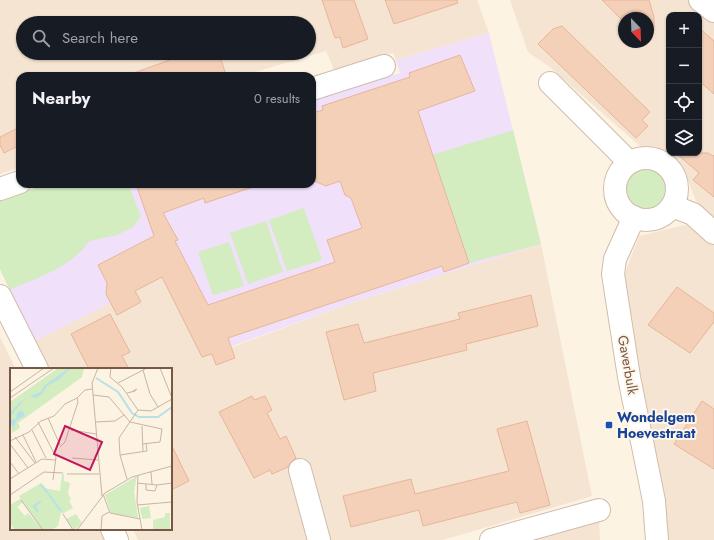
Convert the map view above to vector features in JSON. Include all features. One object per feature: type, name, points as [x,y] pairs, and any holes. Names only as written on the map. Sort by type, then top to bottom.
[{"type":"street","points":[[700,0],[714,11]]},
{"type":"street","points":[[316,88],[384,66]]},
{"type":"street","points":[[550,83],[629,162]]},
{"type":"street","points":[[642,158],[660,161],[670,168],[676,178],[678,189],[672,206],[665,214],[655,219],[644,220],[634,217],[624,211],[618,202],[615,191],[616,180],[621,170],[629,162],[642,158]]},
{"type":"street","points":[[0,189],[16,183]]},
{"type":"street","points":[[672,206],[693,214],[714,233]]},
{"type":"street","name":"Gaverbulk","points":[[634,217],[615,259],[612,274],[629,378],[654,501],[657,540]]},
{"type":"street","points":[[0,296],[36,368]]},
{"type":"street","points":[[300,470],[319,540]]},
{"type":"street","points":[[491,540],[599,510]]},
{"type":"street","points":[[113,530],[118,540]]},
{"type":"shaded area","points":[[0,0],[477,0],[489,33],[396,60],[393,53],[334,70],[326,51],[316,54],[316,16],[16,16],[16,60],[296,60],[255,72],[16,72],[16,168],[0,174]]},
{"type":"shaded area","points":[[510,0],[714,0],[714,219],[696,201],[685,173],[666,156],[702,156],[702,12],[666,12],[666,156],[655,146],[641,147],[551,68],[528,52]]},
{"type":"shaded area","points":[[489,33],[541,244],[354,302],[202,357],[162,277],[33,342],[0,269],[46,188],[316,188],[316,99],[400,73],[396,60]]},
{"type":"shaded area","points":[[693,223],[714,243],[714,540],[664,540],[622,281],[639,236]]},
{"type":"shaded area","points":[[541,244],[592,496],[443,540],[138,540],[133,530],[172,530],[172,368],[47,368],[33,342],[162,277],[224,350],[354,302]]},
{"type":"shaded area","points":[[0,337],[16,368],[10,368],[10,530],[101,530],[106,540],[0,540]]},
{"type":"shaded area","points":[[599,519],[600,540],[524,540]]},
{"type":"green space","points":[[513,130],[541,244],[469,263],[432,155]]},
{"type":"green space","points":[[647,167],[660,171],[666,177],[670,190],[666,203],[660,209],[647,213],[634,209],[628,203],[624,190],[628,177],[634,171]]},
{"type":"green space","points":[[36,188],[130,188],[141,216],[133,227],[117,235],[89,241],[82,250],[63,265],[43,276],[10,290],[0,269],[0,200]]},
{"type":"green space","points":[[304,208],[322,260],[287,271],[269,220]]},
{"type":"green space","points":[[266,221],[283,272],[248,284],[230,233]]},
{"type":"green space","points":[[229,242],[244,286],[213,295],[198,252]]},
{"type":"building","points":[[322,0],[354,0],[368,39],[343,48],[340,37],[335,38]]},
{"type":"building","points":[[385,0],[457,0],[458,3],[394,24]]},
{"type":"building","points":[[602,0],[649,0],[653,12],[618,12],[618,16]]},
{"type":"building","points":[[562,26],[650,112],[642,120],[648,126],[636,138],[538,44],[553,29]]},
{"type":"building","points":[[702,31],[714,41],[714,94],[702,84]]},
{"type":"building","points":[[460,55],[475,91],[418,111],[469,263],[444,272],[442,266],[228,338],[235,358],[216,365],[212,354],[202,357],[162,277],[135,291],[141,302],[117,315],[106,294],[107,283],[98,265],[154,236],[137,188],[250,188],[205,203],[204,198],[163,213],[178,240],[175,241],[208,305],[335,262],[327,240],[362,228],[351,198],[345,195],[340,181],[326,186],[316,182],[316,112],[323,110],[322,106],[410,77],[409,73]]},
{"type":"building","points":[[170,60],[221,60],[225,72],[137,72]]},
{"type":"building","points":[[16,129],[16,147],[4,153],[0,145],[0,137]]},
{"type":"building","points":[[702,153],[714,155],[714,197],[693,180],[699,173],[679,156],[702,156]]},
{"type":"building","points":[[677,287],[714,313],[714,322],[690,353],[648,325]]},
{"type":"building","points":[[531,295],[538,326],[466,344],[467,350],[373,373],[376,391],[344,400],[326,332],[358,324],[364,343],[460,319],[458,313]]},
{"type":"building","points":[[110,314],[130,352],[122,356],[128,368],[88,368],[71,334]]},
{"type":"building","points":[[252,396],[254,400],[265,396],[272,410],[267,413],[280,439],[286,436],[296,458],[288,467],[272,474],[270,470],[254,478],[219,412]]},
{"type":"building","points":[[702,401],[714,409],[714,469],[674,444]]},
{"type":"building","points":[[527,421],[550,505],[520,513],[517,502],[423,526],[419,510],[351,527],[343,496],[411,479],[415,494],[509,471],[497,429]]},
{"type":"building","points":[[172,446],[189,481],[172,490]]},
{"type":"place","name":"Wondelgem Hoevestraat","points":[[609,425]]}]
